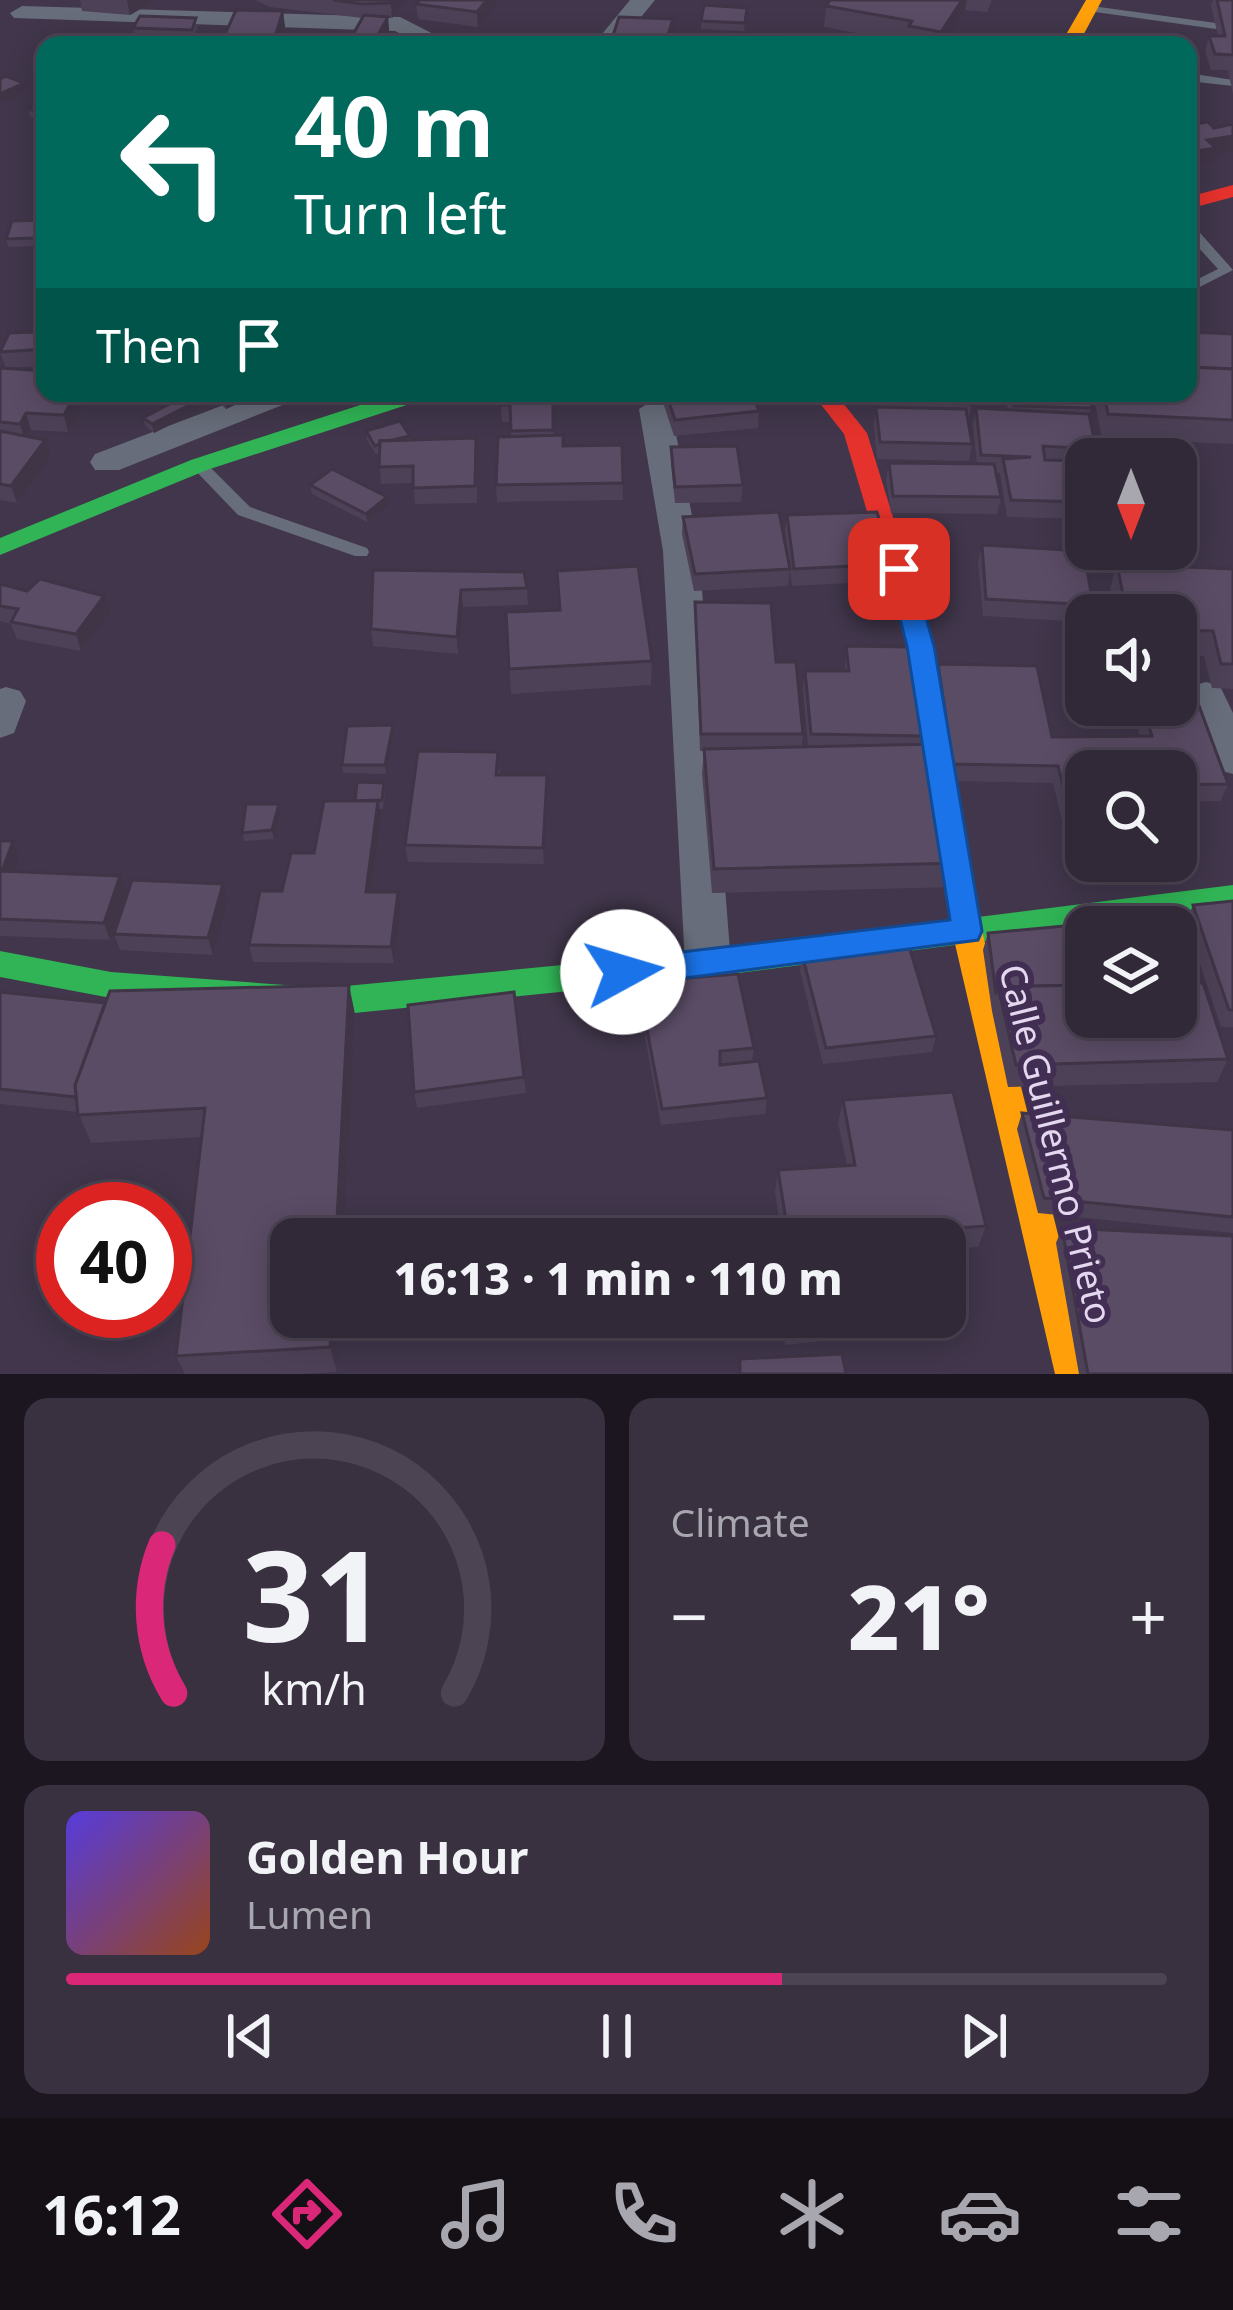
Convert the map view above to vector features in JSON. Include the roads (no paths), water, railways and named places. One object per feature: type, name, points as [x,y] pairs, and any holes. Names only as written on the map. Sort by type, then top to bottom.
[{"type":"street","points":[[11,18],[55,0]]},
{"type":"street","points":[[11,18],[396,34],[427,0]]},
{"type":"street","points":[[613,36],[643,0]]},
{"type":"street","points":[[1075,36],[1093,5]]},
{"type":"street","points":[[1197,188],[1233,191]]},
{"type":"street","points":[[1197,201],[1233,191]]},
{"type":"street","points":[[107,462],[261,402]]},
{"type":"street","points":[[0,547],[200,466],[392,402]]},
{"type":"street","name":"Calle Guillermo Prieto","points":[[830,402],[855,434],[920,646],[967,931],[1074,1374]]},
{"type":"street","points":[[656,409],[681,551],[708,964]]},
{"type":"street","points":[[1206,696],[1233,759]]},
{"type":"street","points":[[0,964],[111,985],[325,1002],[708,964],[1233,897]]},
{"type":"lane","points":[[1093,5],[1216,26]]},
{"type":"lane","points":[[1197,78],[1230,83]]},
{"type":"lane","points":[[1197,237],[1226,270],[1197,284]]},
{"type":"lane","points":[[200,466],[244,511],[362,552]]}]
